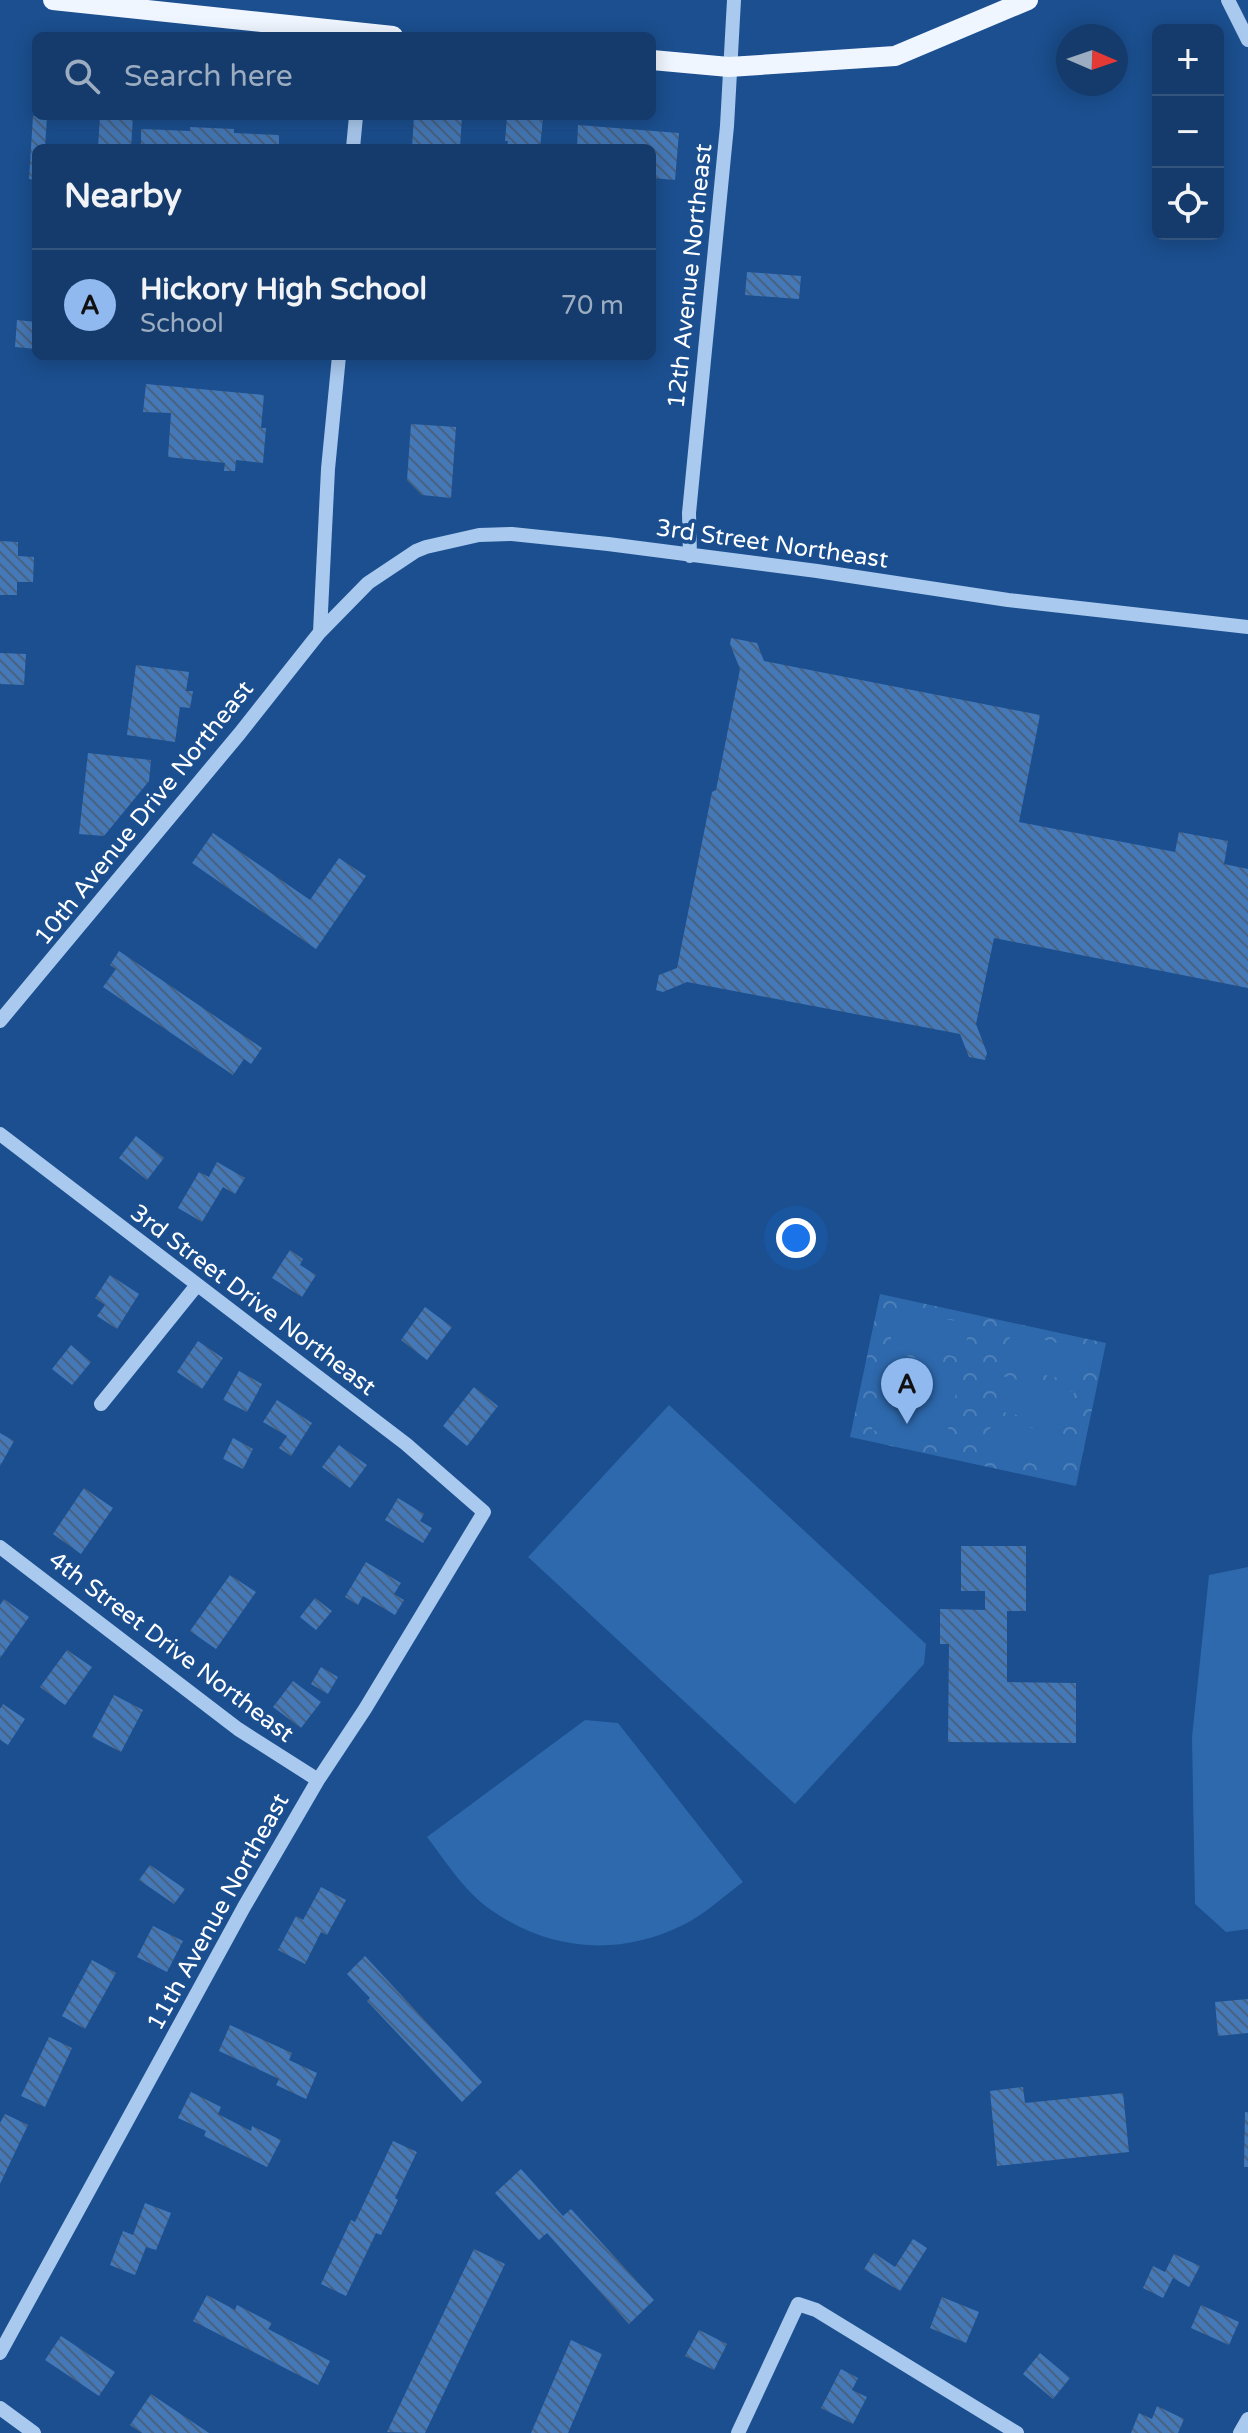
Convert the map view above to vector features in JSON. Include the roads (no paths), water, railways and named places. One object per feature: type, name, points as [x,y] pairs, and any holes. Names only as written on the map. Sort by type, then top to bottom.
[{"type":"main road","points":[[53,0],[336,32]]},
{"type":"main road","points":[[656,60],[729,67],[895,56],[1028,0]]},
{"type":"street","name":"12th Avenue Northeast","points":[[690,556],[689,513],[727,126],[734,0]]},
{"type":"street","points":[[1228,0],[1248,40]]},
{"type":"street","points":[[353,144],[356,120]]},
{"type":"street","points":[[320,632],[328,469],[339,360]]},
{"type":"street","name":"3rd Street Northeast","points":[[320,632],[368,583],[416,551],[457,538],[512,534],[817,571],[1008,600],[1248,627]]},
{"type":"street","name":"10th Avenue Drive Northeast","points":[[0,1021],[320,632]]},
{"type":"street","name":"3rd Street Drive Northeast","points":[[0,1134],[406,1444],[476,1505]]},
{"type":"street","points":[[101,1404],[197,1285]]},
{"type":"street","name":"11th Avenue Northeast","points":[[0,2353],[244,1907],[318,1780],[365,1709],[484,1512],[476,1505]]},
{"type":"street","name":"4th Street Drive Northeast","points":[[0,1548],[238,1729],[318,1780]]},
{"type":"street","points":[[738,2433],[798,2304],[816,2310],[1017,2433]]},
{"type":"street","points":[[0,2408],[34,2433]]},
{"type":"street","points":[[1240,2433],[1248,2419]]},
{"type":"place","name":"Hickory High School","points":[[907,1424]]}]
